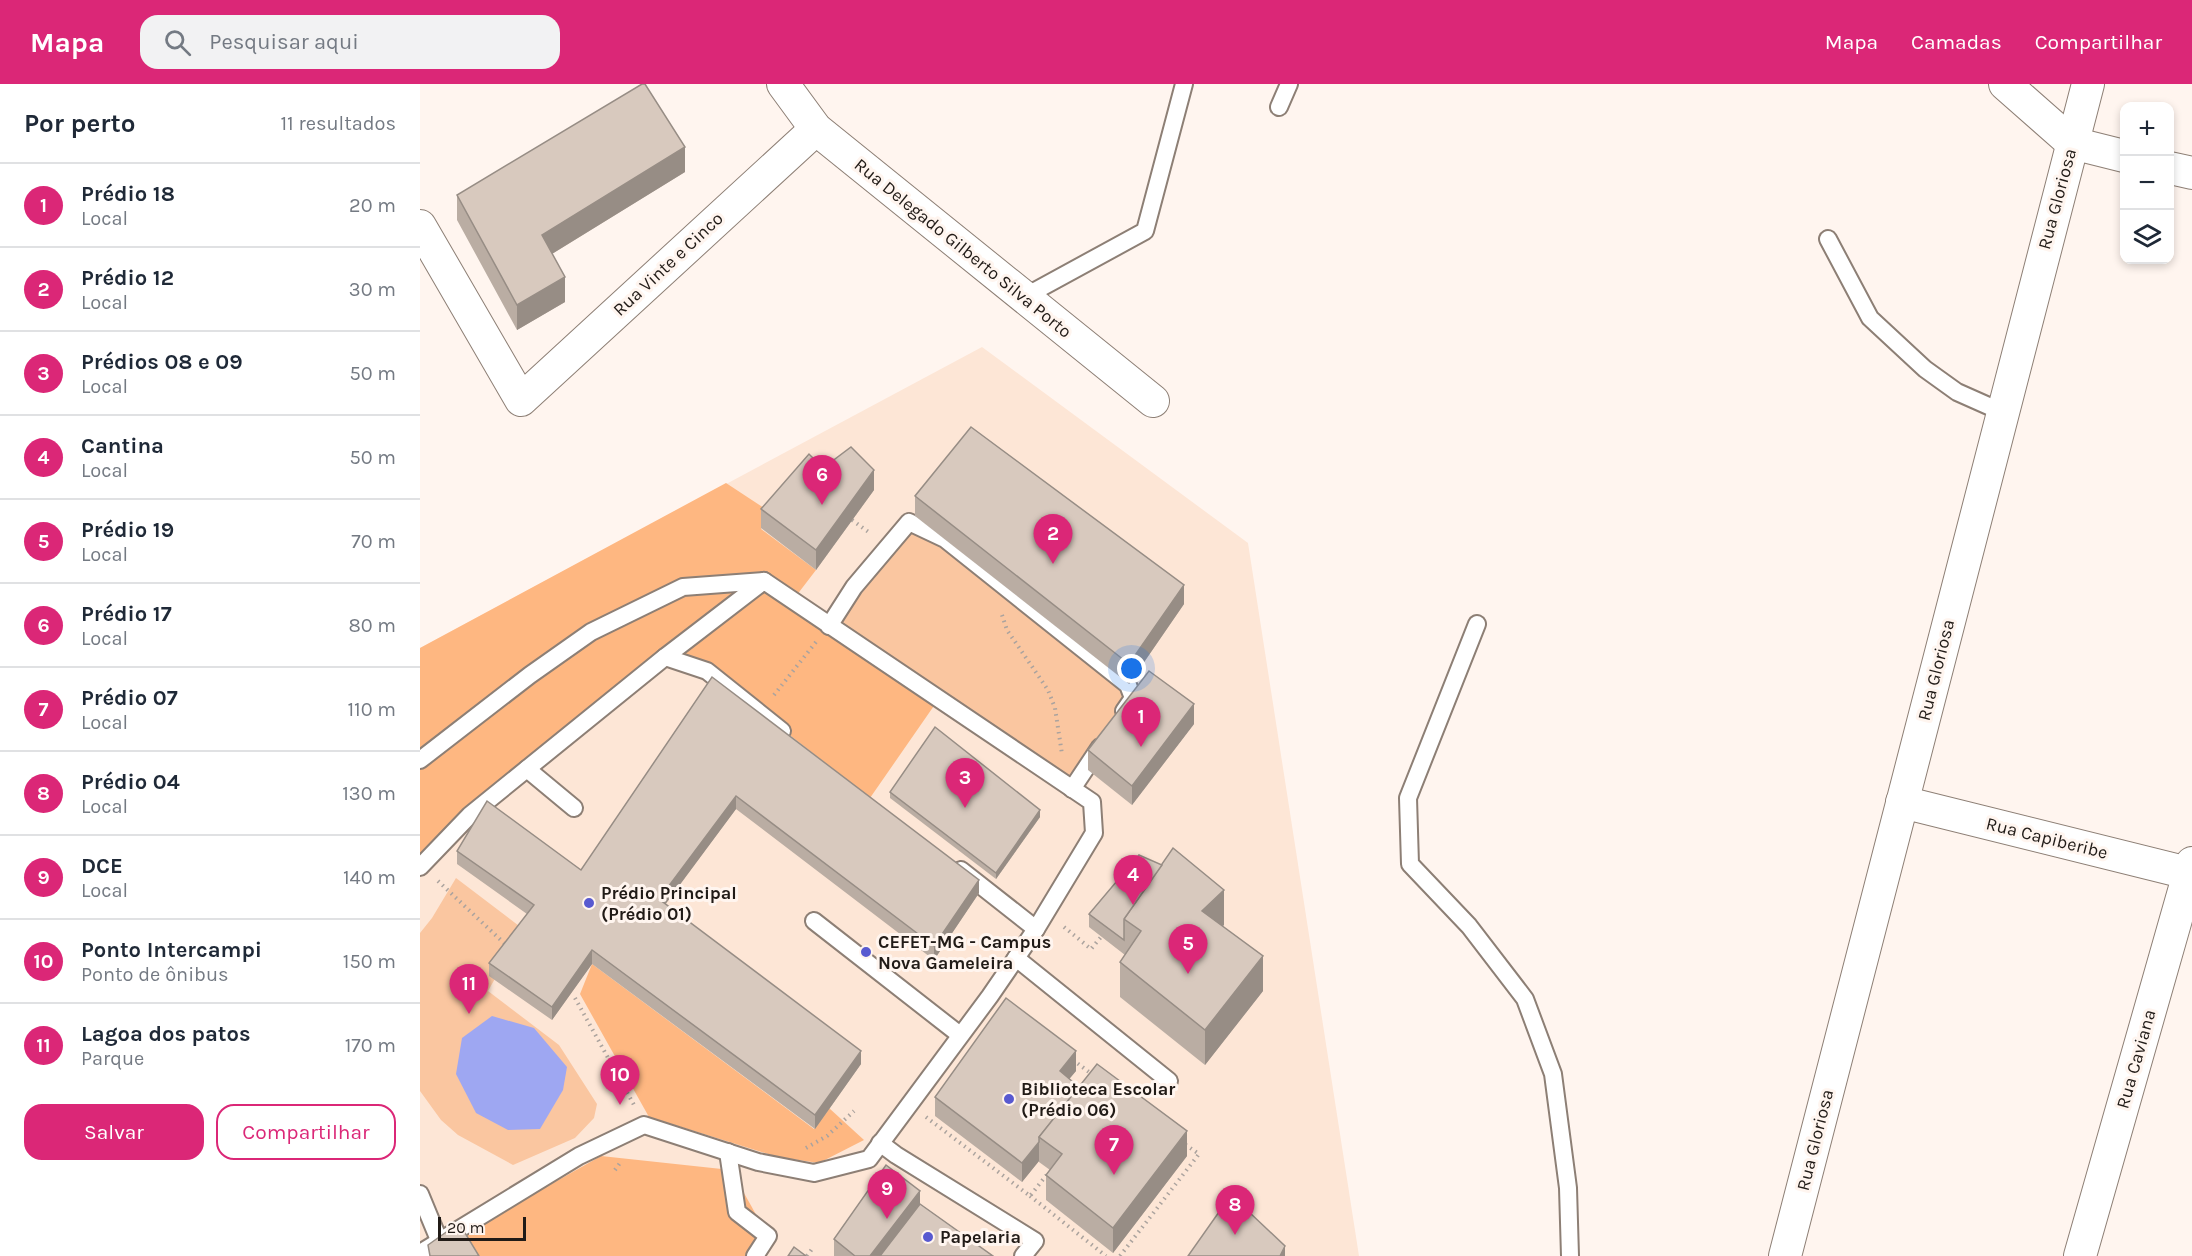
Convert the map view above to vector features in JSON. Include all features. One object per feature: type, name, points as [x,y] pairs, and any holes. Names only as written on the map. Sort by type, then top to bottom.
[{"type":"street","name":"Rua Delegado Gilberto Silva Porto","points":[[783,84],[816,129],[1153,401]]},
{"type":"street","points":[[2005,84],[2072,143],[2120,155]]},
{"type":"street","name":"Rua Gloriosa","points":[[1785,1256],[2088,84]]},
{"type":"street","name":"Rua Vinte e Cinco","points":[[420,226],[521,400],[816,129]]},
{"type":"street","points":[[2174,169],[2192,173]]},
{"type":"street","name":"Rua Capiberibe","points":[[1902,802],[2191,870]]},
{"type":"street","name":"Rua Caviana","points":[[2080,1256],[2191,870]]},
{"type":"lane","points":[[1024,297],[1145,231],[1184,84]]},
{"type":"lane","points":[[1279,107],[1289,84]]},
{"type":"lane","points":[[1828,239],[1870,318],[1925,369],[1957,392],[2002,412]]},
{"type":"lane","points":[[829,626],[854,587],[909,522],[945,539],[1128,685],[1133,698],[1072,789]]},
{"type":"lane","points":[[420,866],[470,815],[665,657],[764,581]]},
{"type":"lane","points":[[420,760],[530,675],[591,632],[683,587],[764,581],[1092,802],[1094,833],[1016,958],[869,1159],[814,1173],[758,1162],[644,1125],[579,1156],[420,1253]]},
{"type":"lane","points":[[1477,624],[1408,798],[1410,864],[1469,926],[1525,999],[1553,1074],[1568,1188],[1570,1256]]},
{"type":"lane","points":[[665,657],[706,671],[796,742]]},
{"type":"lane","points":[[527,769],[574,808]]},
{"type":"lane","points":[[946,859],[1036,929]]},
{"type":"lane","points":[[814,921],[960,1035]]},
{"type":"lane","points":[[1016,958],[1169,1081]]},
{"type":"lane","points":[[880,1143],[1035,1241],[1023,1256]]},
{"type":"lane","points":[[728,1152],[737,1212],[768,1236],[755,1256]]},
{"type":"lane","points":[[420,1194],[439,1240]]},
{"type":"path","points":[[1009,590],[1000,608],[1007,630],[1048,690],[1055,708],[1060,746],[1072,789]]},
{"type":"path","points":[[420,866],[506,944]]},
{"type":"path","points":[[1069,929],[1091,949],[1101,937]]},
{"type":"path","points":[[575,998],[644,1125]]},
{"type":"path","points":[[1068,1056],[1096,1077]]},
{"type":"path","points":[[923,1114],[1106,1256]]},
{"type":"path","points":[[1120,1256],[1199,1154],[1180,1140]]},
{"type":"path","points":[[1030,1196],[1050,1171]]},
{"type":"path","points":[[807,1256],[812,1249]]},
{"type":"shaded area","name":"CEFET-MG - Campus Nova Gameleira","points":[[982,347],[1248,543],[1359,1256],[420,1256],[420,648]]},
{"type":"shaded area","points":[[726,483],[770,512],[761,529],[816,570],[793,600],[765,580],[420,866],[420,648]]},
{"type":"shaded area","points":[[908,523],[944,540],[1132,698],[1072,788],[830,626]]},
{"type":"shaded area","points":[[764,582],[938,700],[870,798],[707,670],[667,657]]},
{"type":"shaded area","points":[[456,878],[523,929],[488,991],[559,1045],[597,1104],[594,1118],[575,1138],[513,1165],[458,1135],[441,1120],[420,1091],[420,933],[432,918]]},
{"type":"shaded area","points":[[592,964],[814,1129],[829,1108],[864,1140],[819,1163],[778,1157],[649,1117],[580,994]]},
{"type":"shaded area","points":[[601,1156],[731,1170],[768,1236],[755,1256],[471,1256],[459,1236]]},
{"type":"water","points":[[492,1016],[534,1028],[567,1067],[563,1090],[540,1129],[508,1130],[476,1113],[456,1074],[462,1038]]},
{"type":"building","points":[[645,84],[685,147],[542,235],[565,277],[517,305],[457,195]]},
{"type":"building","points":[[971,427],[1184,585],[1129,664],[915,496]]},
{"type":"building","points":[[851,447],[874,470],[816,550],[761,509],[809,454],[823,468]]},
{"type":"building","points":[[1149,671],[1194,704],[1132,786],[1088,750]]},
{"type":"building","name":"Prédio Principal (Prédio 01)","points":[[712,677],[979,880],[934,946],[736,796],[659,899],[861,1051],[815,1115],[592,950],[552,1007],[489,963],[534,905],[457,851],[487,801],[581,870]]},
{"type":"building","points":[[935,727],[1040,810],[996,873],[890,792]]},
{"type":"building","points":[[1173,848],[1224,890],[1202,911],[1263,956],[1205,1030],[1120,962],[1141,931],[1124,919]]},
{"type":"building","points":[[1139,855],[1162,865],[1124,919],[1124,940],[1089,914]]},
{"type":"building","name":"Biblioteca Escolar (Prédio 06)","points":[[1006,998],[1076,1051],[1060,1071],[1079,1087],[1039,1137],[1039,1142],[1022,1163],[935,1097]]},
{"type":"building","points":[[1097,1064],[1187,1131],[1113,1228],[1046,1175],[1062,1154],[1039,1137]]},
{"type":"building","points":[[886,1165],[920,1191],[870,1256],[855,1256],[834,1239]]},
{"type":"building","points":[[1231,1195],[1285,1246],[1280,1256],[1188,1256]]},
{"type":"building","name":"Papelaria","points":[[920,1204],[993,1256],[880,1256]]},
{"type":"building","points":[[459,1223],[479,1256],[430,1256],[428,1245]]},
{"type":"building","points":[[794,1247],[806,1256],[788,1256]]},
{"type":"place","name":"Prédio 17","points":[[822,505]]},
{"type":"place","name":"Prédio 12","points":[[1053,564]]},
{"type":"place","name":"Prédio 18","points":[[1141,747]]},
{"type":"place","name":"Prédios 08 e 09","points":[[965,808]]},
{"type":"place","name":"Prédio Principal (Prédio 01)","points":[[589,903]]},
{"type":"place","name":"Cantina","points":[[1133,905]]},
{"type":"place","name":"CEFET-MG - Campus Nova Gameleira","points":[[866,952]]},
{"type":"place","name":"Prédio 19","points":[[1188,974]]},
{"type":"place","name":"Lagoa dos patos","points":[[469,1014]]},
{"type":"place","name":"Biblioteca Escolar (Prédio 06)","points":[[1009,1099]]},
{"type":"place","name":"Ponto Intercampi","points":[[620,1105]]},
{"type":"place","name":"Prédio 07","points":[[1114,1175]]},
{"type":"place","name":"DCE","points":[[887,1219]]},
{"type":"place","name":"Prédio 04","points":[[1235,1235]]},
{"type":"place","name":"Papelaria","points":[[928,1237]]}]
